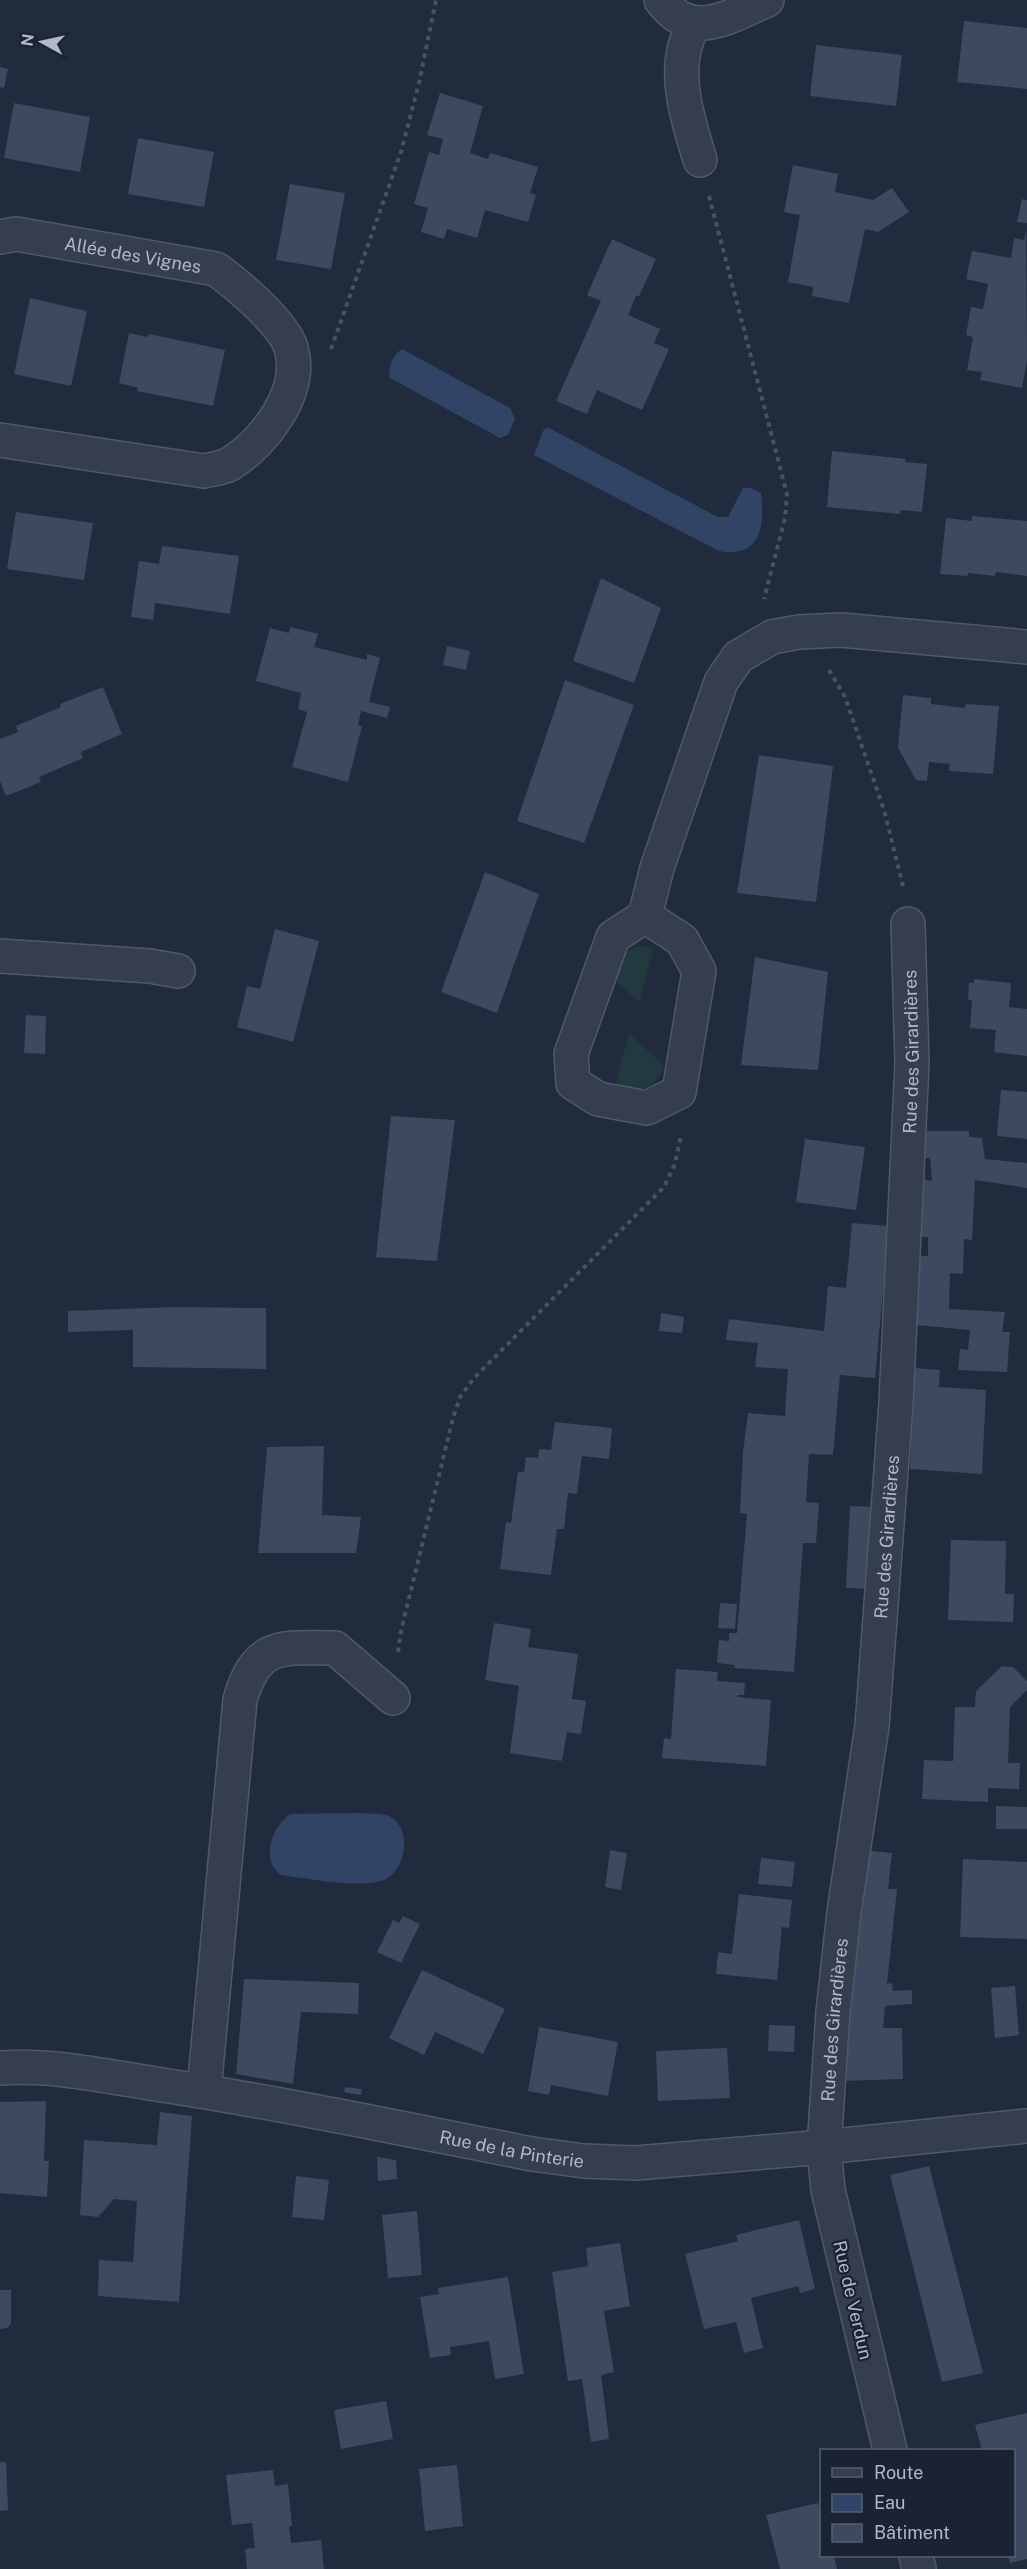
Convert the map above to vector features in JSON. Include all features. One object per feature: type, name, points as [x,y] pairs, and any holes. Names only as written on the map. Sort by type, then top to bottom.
[{"type":"street","points":[[661,0],[671,14],[693,24],[708,24],[724,19],[766,0]]},
{"type":"street","points":[[693,24],[684,50],[682,74],[684,97],[700,160]]},
{"type":"street","name":"Allée des Vignes","points":[[0,237],[16,234],[216,269],[283,330],[293,359],[292,381],[282,407],[266,432],[229,465],[204,471],[0,440]]},
{"type":"street","points":[[645,916],[682,940],[699,971],[679,1092],[647,1108],[598,1099],[573,1083],[571,1054],[613,937],[645,916],[657,868],[720,681],[738,657],[786,634],[841,630],[1027,647]]},
{"type":"street","name":"Rue des Girardières","points":[[824,2147],[833,2012],[844,1912],[872,1726],[897,1403],[912,1063],[908,924]]},
{"type":"street","points":[[0,956],[150,966],[178,971]]},
{"type":"street","points":[[204,2091],[240,1700],[247,1676],[257,1662],[274,1650],[335,1648],[393,1698]]},
{"type":"street","name":"Rue de la Pinterie","points":[[0,2068],[58,2069],[204,2091],[532,2154],[584,2161],[636,2163],[1027,2126]]},
{"type":"street","name":"Rue de Verdun","points":[[824,2147],[828,2190],[890,2449]]},
{"type":"path","points":[[293,359],[307,361],[319,359],[327,355],[333,347],[400,152],[419,83],[436,0]]},
{"type":"path","points":[[700,160],[787,494],[785,518],[763,606],[786,634],[835,678],[845,697],[893,845],[908,924]]},
{"type":"path","points":[[393,1698],[401,1630],[460,1397],[474,1378],[664,1187],[675,1164],[681,1135],[679,1092]]},
{"type":"green space","points":[[638,946],[654,948],[639,1002],[609,974],[623,952]]},
{"type":"green space","points":[[629,1033],[664,1066],[656,1080],[644,1087],[614,1091]]},
{"type":"water","points":[[402,349],[510,408],[515,419],[508,435],[500,438],[390,378],[392,362]]},
{"type":"water","points":[[547,427],[718,517],[728,517],[743,488],[751,488],[761,493],[761,528],[757,537],[752,545],[744,550],[719,551],[534,455],[543,431]]},
{"type":"water","points":[[361,1813],[389,1816],[401,1829],[404,1838],[402,1857],[399,1866],[386,1879],[363,1883],[319,1880],[280,1875],[272,1865],[270,1849],[273,1835],[280,1823],[290,1814]]},
{"type":"building","points":[[964,21],[1027,28],[1027,89],[957,82]]},
{"type":"building","points":[[816,45],[902,55],[896,106],[810,96]]},
{"type":"building","points":[[0,67],[8,69],[4,88],[0,87]]},
{"type":"building","points":[[440,93],[483,106],[470,153],[488,159],[490,153],[538,167],[530,193],[536,195],[528,222],[485,210],[477,238],[447,229],[444,239],[421,232],[428,208],[414,204],[429,152],[439,155],[443,139],[427,135]]},
{"type":"building","points":[[14,103],[90,117],[80,172],[4,158]]},
{"type":"building","points":[[138,138],[214,152],[204,207],[128,194]]},
{"type":"building","points":[[793,165],[838,174],[835,192],[873,200],[892,188],[909,212],[878,232],[865,229],[849,303],[812,296],[813,287],[788,282],[800,215],[784,212]]},
{"type":"building","points":[[290,184],[345,193],[331,269],[276,260]]},
{"type":"building","points":[[1022,199],[1027,200],[1027,223],[1017,222]]},
{"type":"building","points":[[1026,229],[1027,361],[1022,388],[980,380],[982,372],[967,370],[973,337],[966,335],[971,307],[983,309],[988,284],[966,279],[972,251],[1011,258],[1014,238],[1024,240]]},
{"type":"building","points":[[612,239],[656,259],[628,315],[660,329],[654,343],[669,349],[642,410],[597,390],[587,414],[556,401],[601,301],[587,295]]},
{"type":"building","points":[[30,298],[87,311],[71,386],[14,374]]},
{"type":"building","points":[[129,333],[148,337],[149,334],[225,350],[213,406],[137,391],[138,388],[119,383]]},
{"type":"building","points":[[832,451],[906,459],[905,462],[927,464],[922,512],[901,510],[900,514],[827,507]]},
{"type":"building","points":[[16,512],[93,523],[84,580],[7,569]]},
{"type":"building","points":[[972,516],[1027,521],[1027,576],[996,572],[995,576],[968,573],[968,576],[940,574],[946,518],[972,521]]},
{"type":"building","points":[[162,546],[239,556],[230,614],[155,603],[153,620],[131,617],[139,561],[159,564]]},
{"type":"building","points":[[601,578],[661,608],[634,683],[573,661]]},
{"type":"building","points":[[290,627],[318,634],[314,647],[367,660],[367,654],[380,658],[369,702],[390,707],[387,718],[361,711],[358,725],[362,726],[348,782],[292,767],[307,712],[298,709],[301,693],[256,681],[270,628],[289,633]]},
{"type":"building","points":[[447,646],[470,651],[466,670],[443,665]]},
{"type":"building","points":[[565,680],[634,705],[584,843],[517,821]]},
{"type":"building","points":[[103,687],[122,734],[81,752],[83,758],[39,777],[41,782],[6,796],[0,781],[0,739],[18,732],[16,726],[61,707],[60,704]]},
{"type":"building","points":[[903,695],[931,698],[931,704],[965,708],[966,704],[999,706],[993,774],[949,771],[950,764],[929,762],[927,781],[916,780],[898,748]]},
{"type":"building","points":[[759,755],[833,766],[816,902],[737,893]]},
{"type":"building","points":[[485,872],[539,894],[497,1013],[441,992]]},
{"type":"building","points":[[275,929],[319,941],[293,1042],[237,1027],[247,986],[260,989]]},
{"type":"building","points":[[755,957],[828,972],[818,1070],[741,1065]]},
{"type":"building","points":[[974,979],[1011,983],[1009,1007],[1027,1009],[1027,1056],[994,1052],[996,1030],[970,1028],[972,1000],[968,1000],[969,983],[974,983]]},
{"type":"building","points":[[26,1015],[46,1016],[45,1054],[24,1053]]},
{"type":"building","points":[[1001,1090],[1027,1092],[1027,1139],[997,1136]]},
{"type":"building","points":[[391,1116],[455,1120],[437,1261],[376,1257]]},
{"type":"building","points":[[925,1131],[969,1131],[969,1137],[982,1138],[985,1159],[1027,1163],[1027,1188],[975,1180],[972,1240],[964,1239],[963,1274],[950,1273],[949,1309],[1005,1312],[1002,1332],[1010,1332],[1007,1372],[958,1370],[960,1349],[968,1350],[970,1330],[917,1325],[919,1256],[928,1256],[928,1237],[921,1237],[924,1179],[932,1181],[930,1158],[924,1158]]},
{"type":"building","points":[[805,1139],[865,1147],[856,1210],[796,1202]]},
{"type":"building","points":[[852,1223],[889,1226],[875,1378],[840,1375],[833,1455],[809,1454],[806,1502],[819,1503],[816,1543],[803,1543],[794,1672],[734,1668],[735,1665],[717,1663],[719,1640],[729,1641],[729,1633],[737,1633],[747,1514],[740,1513],[743,1452],[748,1413],[785,1416],[788,1369],[755,1367],[758,1343],[726,1340],[729,1319],[824,1331],[828,1286],[846,1288]]},
{"type":"building","points":[[175,1307],[266,1308],[266,1369],[133,1367],[133,1330],[68,1332],[68,1311]]},
{"type":"building","points":[[661,1313],[684,1317],[682,1333],[659,1331]]},
{"type":"building","points":[[914,1368],[940,1370],[939,1387],[986,1390],[982,1474],[910,1469]]},
{"type":"building","points":[[555,1422],[612,1428],[609,1459],[582,1456],[577,1494],[568,1493],[564,1529],[557,1529],[551,1575],[500,1569],[506,1522],[511,1523],[518,1472],[524,1472],[526,1457],[538,1458],[539,1449],[551,1450]]},
{"type":"building","points":[[324,1446],[322,1515],[361,1517],[356,1553],[258,1553],[267,1447]]},
{"type":"building","points":[[850,1506],[878,1507],[875,1589],[846,1588]]},
{"type":"building","points":[[951,1540],[1006,1541],[1005,1594],[1014,1594],[1013,1622],[948,1620]]},
{"type":"building","points":[[720,1603],[737,1604],[735,1629],[718,1628]]},
{"type":"building","points":[[494,1623],[531,1629],[528,1647],[578,1654],[572,1699],[586,1701],[581,1734],[567,1732],[562,1761],[510,1753],[519,1686],[485,1680]]},
{"type":"building","points":[[1002,1666],[1013,1667],[1027,1681],[1027,1690],[1010,1707],[1008,1763],[1020,1763],[1019,1789],[988,1788],[988,1802],[922,1799],[924,1760],[953,1761],[955,1707],[975,1707],[976,1691]]},
{"type":"building","points":[[676,1669],[718,1672],[717,1681],[745,1683],[744,1695],[737,1697],[771,1700],[766,1766],[662,1758],[664,1738],[671,1739]]},
{"type":"building","points":[[996,1806],[1027,1807],[1027,1829],[996,1829]]},
{"type":"building","points":[[610,1850],[627,1853],[621,1890],[605,1887]]},
{"type":"building","points":[[861,1850],[892,1853],[888,1889],[897,1889],[887,1984],[892,1983],[893,1991],[912,1990],[912,2004],[885,2006],[883,2028],[902,2028],[903,2079],[842,2081]]},
{"type":"building","points":[[761,1858],[795,1862],[792,1887],[758,1884]]},
{"type":"building","points":[[963,1859],[1027,1862],[1027,1939],[960,1937]]},
{"type":"building","points":[[739,1894],[792,1900],[789,1928],[782,1927],[777,1980],[716,1974],[718,1952],[732,1954]]},
{"type":"building","points":[[403,1916],[420,1924],[401,1963],[377,1952],[393,1920],[399,1923]]},
{"type":"building","points":[[422,1970],[505,2009],[483,2054],[435,2032],[424,2055],[389,2038]]},
{"type":"building","points":[[244,1979],[359,1983],[358,2014],[301,2012],[293,2084],[236,2074]]},
{"type":"building","points":[[1015,1986],[1019,2035],[995,2038],[991,1988]]},
{"type":"building","points":[[769,2025],[795,2026],[794,2052],[768,2051]]},
{"type":"building","points":[[539,2027],[618,2042],[608,2096],[551,2085],[549,2095],[528,2091]]},
{"type":"building","points":[[727,2048],[730,2098],[658,2101],[656,2051]]},
{"type":"building","points":[[345,2087],[362,2089],[361,2095],[344,2092]]},
{"type":"building","points":[[46,2101],[44,2161],[49,2161],[47,2197],[0,2193],[0,2102]]},
{"type":"building","points":[[160,2112],[192,2116],[179,2302],[98,2296],[99,2260],[133,2262],[137,2201],[114,2199],[98,2217],[80,2215],[84,2140],[157,2145]]},
{"type":"building","points":[[377,2157],[396,2160],[397,2179],[378,2181]]},
{"type":"building","points":[[929,2166],[983,2373],[942,2382],[890,2175]]},
{"type":"building","points":[[296,2176],[329,2180],[324,2220],[292,2217]]},
{"type":"building","points":[[417,2211],[422,2275],[388,2278],[382,2215]]},
{"type":"building","points":[[799,2220],[815,2289],[800,2293],[798,2286],[751,2298],[763,2348],[744,2353],[736,2322],[704,2329],[685,2254],[738,2241],[736,2235]]},
{"type":"building","points":[[620,2243],[630,2306],[604,2311],[614,2372],[601,2375],[609,2439],[591,2442],[582,2379],[568,2381],[552,2272],[588,2266],[586,2248]]},
{"type":"building","points":[[508,2277],[524,2374],[495,2379],[489,2341],[450,2347],[451,2355],[430,2358],[420,2297],[439,2294],[438,2288]]},
{"type":"building","points":[[0,2290],[11,2290],[11,2324],[7,2328],[0,2329]]},
{"type":"building","points":[[386,2401],[393,2439],[341,2449],[334,2410]]},
{"type":"building","points":[[1027,2413],[1027,2559],[1010,2563],[1008,2557],[1015,2557],[1015,2449],[982,2449],[975,2425]]},
{"type":"building","points":[[0,2462],[6,2462],[8,2510],[0,2511]]},
{"type":"building","points":[[457,2465],[463,2526],[425,2531],[419,2469]]},
{"type":"building","points":[[273,2470],[275,2486],[288,2484],[292,2526],[289,2526],[291,2543],[321,2540],[324,2569],[247,2569],[245,2549],[255,2548],[252,2523],[232,2525],[226,2475]]},
{"type":"building","points":[[818,2503],[820,2557],[834,2557],[837,2569],[780,2569],[766,2515]]}]
